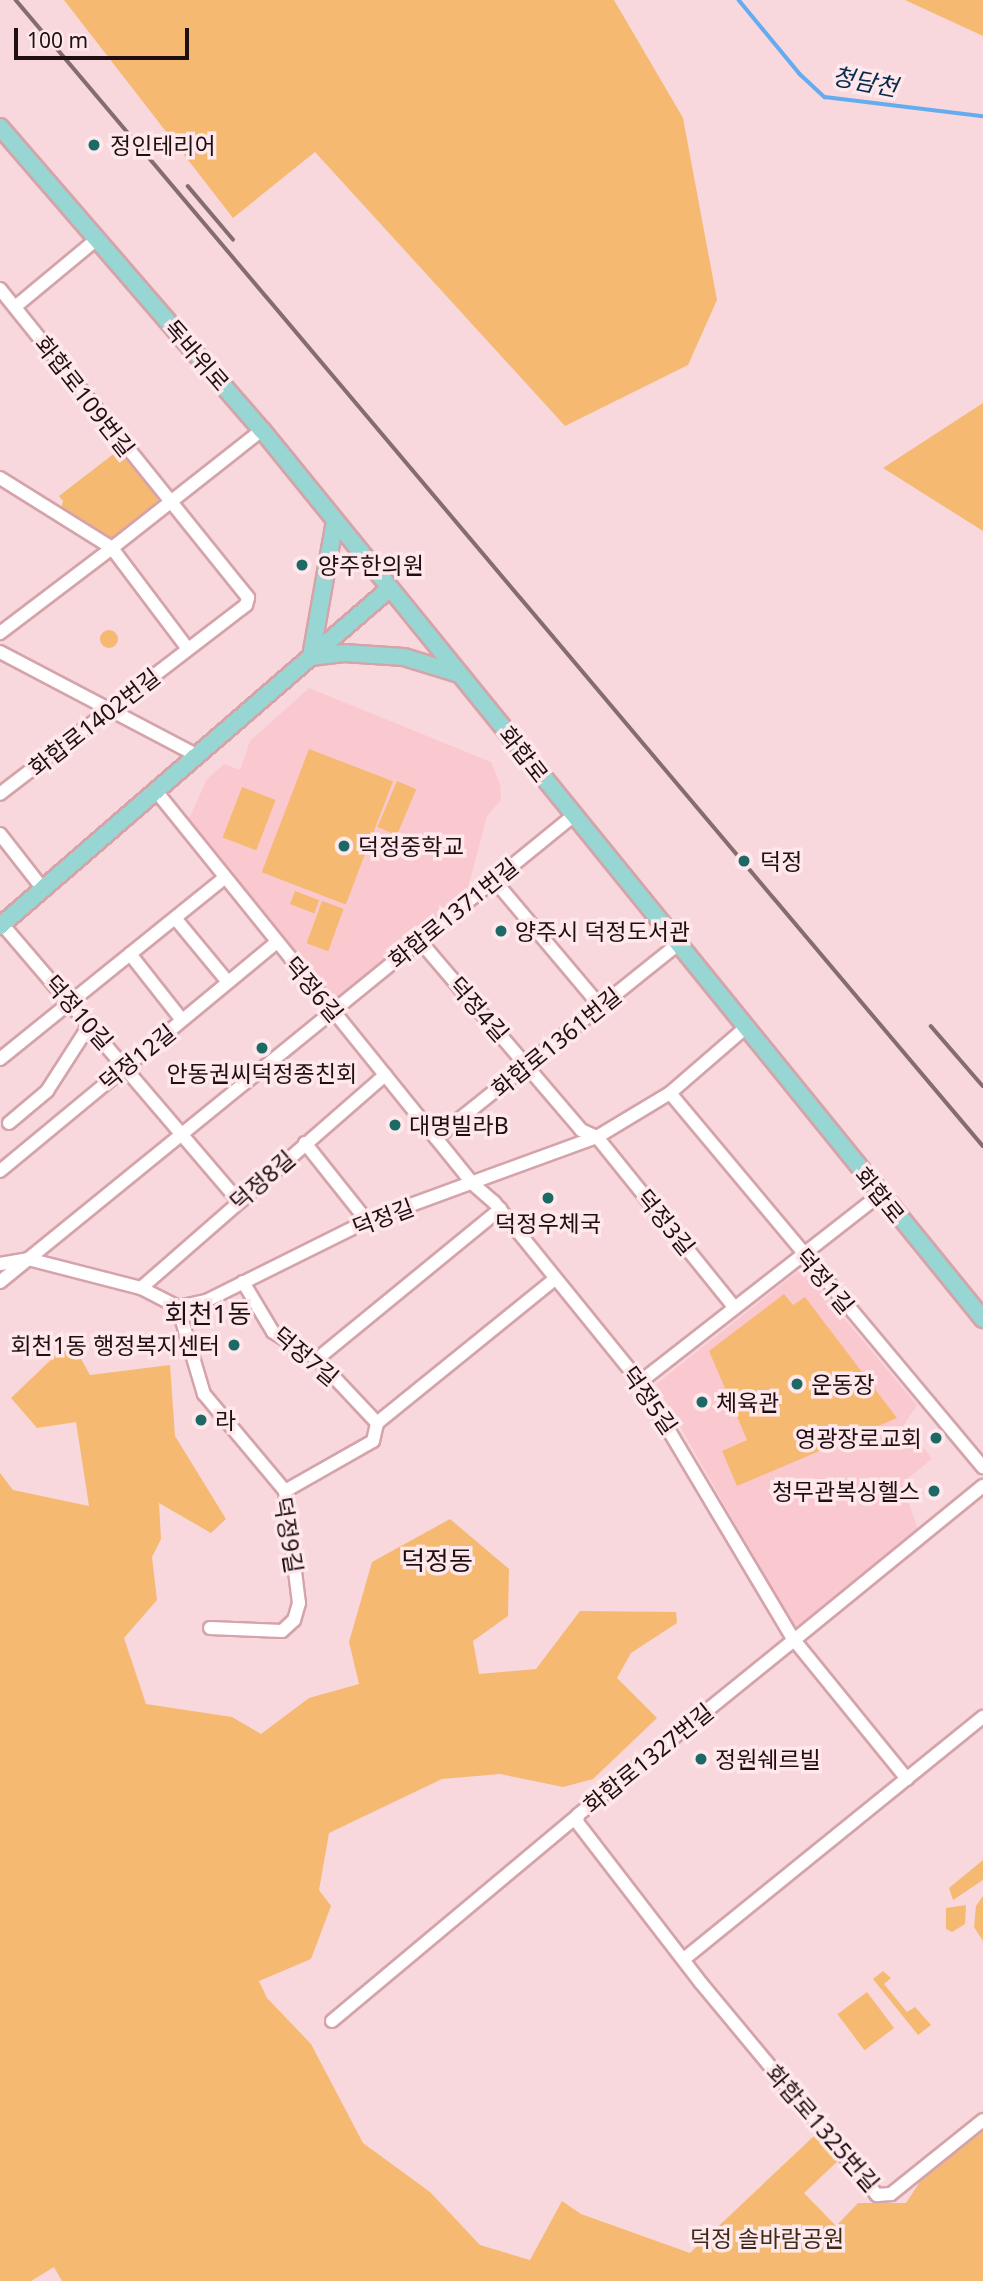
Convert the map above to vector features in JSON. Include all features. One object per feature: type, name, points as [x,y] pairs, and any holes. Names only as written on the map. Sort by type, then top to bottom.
[{"type":"main road","name":"독바위로","points":[[0,127],[262,430],[389,589]]},
{"type":"main road","points":[[311,657],[335,521]]},
{"type":"main road","points":[[1,925],[389,589]]},
{"type":"main road","name":"화합로","points":[[389,589],[676,946],[983,1319]]},
{"type":"main road","points":[[311,657],[344,653],[404,657],[460,674]]},
{"type":"street","points":[[15,307],[97,239]]},
{"type":"street","name":"화합로109번길","points":[[0,289],[170,503]]},
{"type":"street","points":[[0,634],[262,430]]},
{"type":"street","points":[[0,478],[112,548],[188,649]]},
{"type":"street","name":"화합로1402번길","points":[[0,794],[246,605],[248,598],[170,503]]},
{"type":"street","points":[[0,652],[198,756]]},
{"type":"street","name":"덕정6길","points":[[156,791],[473,1184]]},
{"type":"street","name":"화합로1371번길","points":[[332,1011],[573,816]]},
{"type":"street","points":[[0,834],[43,889]]},
{"type":"street","points":[[0,1059],[224,878]]},
{"type":"street","points":[[495,880],[600,1006]]},
{"type":"street","points":[[175,918],[228,982]]},
{"type":"street","name":"덕정10길","points":[[1,925],[90,1024],[238,1200]]},
{"type":"street","name":"덕정4길","points":[[419,940],[581,1130],[597,1137]]},
{"type":"street","name":"덕정12길","points":[[0,1171],[276,943]]},
{"type":"street","name":"화합로1361번길","points":[[436,1138],[676,946]]},
{"type":"street","points":[[130,954],[182,1020]]},
{"type":"street","points":[[0,1282],[332,1011]]},
{"type":"street","name":"덕정12길","points":[[9,1123],[47,1091],[90,1024]]},
{"type":"street","name":"덕정길","points":[[178,1307],[206,1301],[367,1221],[597,1137],[670,1093],[745,1028]]},
{"type":"street","name":"덕정8길","points":[[141,1288],[238,1200],[385,1075]]},
{"type":"street","name":"덕정1길","points":[[670,1093],[801,1254],[983,1467]]},
{"type":"street","name":"덕정3길","points":[[597,1137],[734,1307]]},
{"type":"street","points":[[305,1143],[367,1221]]},
{"type":"street","name":"덕정5길","points":[[473,1184],[499,1209],[640,1382],[794,1640]]},
{"type":"street","points":[[640,1382],[879,1195]]},
{"type":"street","points":[[317,1359],[499,1209]]},
{"type":"street","points":[[0,1265],[27,1259],[141,1288],[178,1307]]},
{"type":"street","points":[[285,1491],[373,1441],[377,1423],[555,1279]]},
{"type":"street","name":"덕정7길","points":[[243,1282],[273,1332],[317,1359],[377,1423]]},
{"type":"street","name":"덕정9길","points":[[178,1307],[204,1394],[285,1491],[299,1603],[294,1620],[278,1632],[210,1628]]},
{"type":"street","name":"화합로1327번길","points":[[684,1959],[578,1824],[578,1815],[983,1486]]},
{"type":"street","points":[[794,1640],[907,1779]]},
{"type":"street","points":[[684,1959],[983,1717]]},
{"type":"street","points":[[332,2021],[578,1815]]},
{"type":"street","name":"화합로1325번길","points":[[684,1959],[877,2196],[891,2194],[983,2119]]},
{"type":"shaded area","name":"덕정중학교","points":[[309,688],[491,762],[500,784],[501,800],[487,816],[466,895],[341,999],[328,997],[188,821],[207,779],[224,764],[240,770],[250,741]]},
{"type":"shaded area","points":[[802,1268],[917,1405],[905,1423],[932,1459],[902,1483],[918,1530],[795,1630],[656,1384]]},
{"type":"green space","points":[[64,0],[614,0],[683,118],[717,300],[688,365],[565,426],[315,152],[233,218]]},
{"type":"green space","points":[[905,0],[983,0],[983,36]]},
{"type":"green space","points":[[983,403],[983,531],[883,468]]},
{"type":"green space","points":[[120,449],[162,502],[112,541],[61,509],[63,501],[59,496]]},
{"type":"green space","points":[[109,630],[115,633],[118,639],[115,645],[109,648],[103,645],[100,639],[103,633]]},
{"type":"green space","points":[[309,749],[393,781],[346,904],[262,872]]},
{"type":"green space","points":[[397,781],[416,789],[397,835],[377,827]]},
{"type":"green space","points":[[242,787],[276,800],[256,850],[223,837]]},
{"type":"green space","points":[[295,891],[319,900],[314,913],[290,904]]},
{"type":"green space","points":[[322,901],[344,909],[328,951],[307,943]]},
{"type":"green space","name":"운동장","points":[[784,1294],[793,1305],[805,1297],[897,1418],[737,1486],[722,1451],[747,1440],[709,1351]]},
{"type":"green space","name":"덕정 솔바람공원","points":[[76,1350],[90,1375],[170,1365],[175,1436],[226,1519],[211,1533],[159,1503],[161,1539],[152,1557],[157,1600],[124,1638],[146,1704],[232,1717],[261,1734],[309,1698],[359,1684],[349,1642],[372,1562],[450,1519],[509,1569],[508,1616],[473,1641],[479,1674],[536,1669],[580,1611],[676,1612],[677,1623],[631,1653],[617,1678],[657,1718],[593,1779],[563,1787],[500,1774],[442,1779],[329,1833],[319,1890],[331,1906],[311,1959],[259,1981],[267,1998],[311,2044],[363,2143],[430,2192],[480,2245],[530,2260],[562,2201],[581,2214],[690,2253],[815,2135],[839,2160],[804,2193],[836,2226],[858,2203],[906,2203],[925,2174],[983,2125],[983,2281],[62,2281],[54,2267],[31,2281],[0,2281],[0,1473],[13,1490],[89,1506],[76,1422],[37,1428],[11,1398],[59,1352]]},
{"type":"green space","points":[[983,1860],[983,1880],[953,1900],[949,1888]]},
{"type":"green space","points":[[983,1896],[983,1941],[974,1927],[976,1906]]},
{"type":"green space","points":[[966,1905],[965,1924],[952,1932],[946,1929],[946,1908]]},
{"type":"green space","points":[[883,1971],[891,1978],[884,1984],[907,2012],[915,2007],[931,2025],[918,2035],[873,1979]]},
{"type":"green space","points":[[867,1992],[894,2028],[865,2050],[837,2014]]},
{"type":"waterway","name":"청담천","points":[[739,0],[800,74],[825,97],[983,116]]},
{"type":"railway","points":[[16,0],[983,1146]]},
{"type":"railway","points":[[188,186],[233,239]]},
{"type":"railway","points":[[931,1026],[983,1086]]},
{"type":"place","name":"정인테리어","points":[[94,145]]},
{"type":"place","name":"양주한의원","points":[[302,565]]},
{"type":"place","name":"덕정중학교","points":[[344,846]]},
{"type":"place","name":"덕정","points":[[744,861]]},
{"type":"place","name":"양주시 덕정도서관","points":[[501,931]]},
{"type":"place","name":"안동권씨덕정종친회","points":[[262,1048]]},
{"type":"place","name":"대명빌라B","points":[[395,1125]]},
{"type":"place","name":"덕정우체국","points":[[548,1198]]},
{"type":"place","name":"회천1동 행정복지센터","points":[[234,1345]]},
{"type":"place","name":"운동장","points":[[797,1384]]},
{"type":"place","name":"체육관","points":[[702,1402]]},
{"type":"place","name":"라","points":[[201,1420]]},
{"type":"place","name":"영광장로교회","points":[[936,1438]]},
{"type":"place","name":"청무관복싱헬스","points":[[934,1491]]},
{"type":"place","name":"정원쉐르빌","points":[[701,1759]]},
{"type":"district","name":"회천1동","points":[[208,1314]]},
{"type":"district","name":"덕정동","points":[[437,1561]]}]
